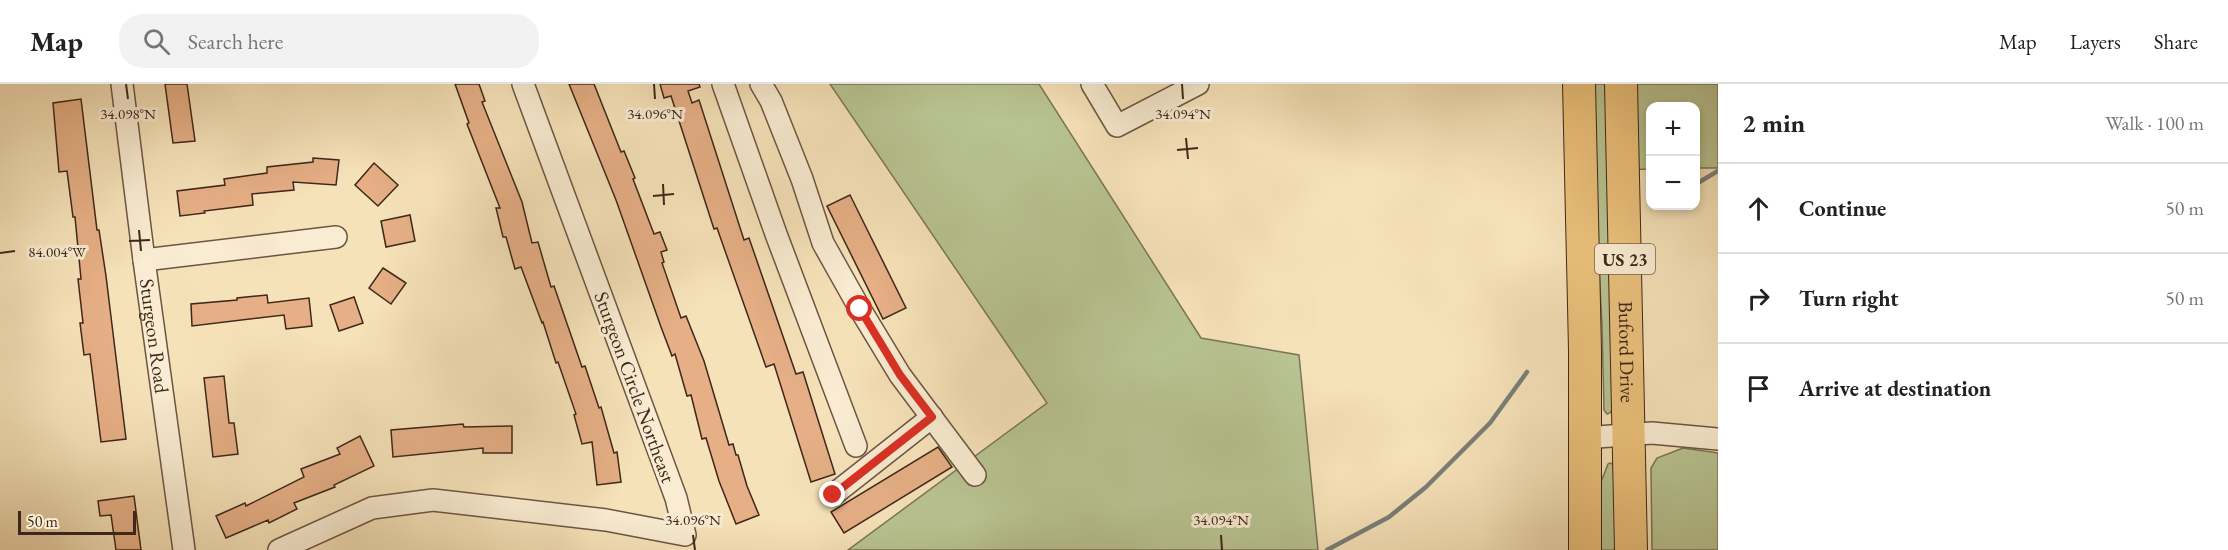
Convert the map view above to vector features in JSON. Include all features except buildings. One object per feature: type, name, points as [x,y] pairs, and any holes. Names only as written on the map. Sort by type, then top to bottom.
[{"type":"highway","name":"US 23","points":[[1579,84],[1585,339],[1585,550]]},
{"type":"highway","name":"Buford Drive","points":[[1621,84],[1631,550]]},
{"type":"street","name":"Sturgeon Road","points":[[122,84],[184,550]]},
{"type":"street","name":"Sturgeon Circle Northeast","points":[[279,550],[372,508],[432,500],[606,520],[685,535],[676,498],[523,84]]},
{"type":"street","points":[[723,84],[776,234],[856,446]]},
{"type":"street","points":[[761,84],[776,112],[824,243],[860,309],[889,356],[975,475]]},
{"type":"street","points":[[1092,84],[1117,126],[1198,84]]},
{"type":"street","points":[[144,260],[336,237]]},
{"type":"street","points":[[833,495],[932,417]]},
{"type":"street","points":[[1584,438],[1652,432],[1718,440]]},
{"type":"green space","points":[[830,84],[1039,84],[1201,338],[1299,355],[1318,550],[848,550],[1047,403]]},
{"type":"green space","points":[[1589,84],[1718,84],[1718,168],[1700,168],[1700,102],[1646,102],[1646,169],[1615,170],[1620,396],[1610,413],[1607,414],[1604,410],[1602,325]]},
{"type":"green space","points":[[1683,448],[1718,453],[1718,550],[1652,550],[1651,468],[1657,458]]},
{"type":"green space","points":[[1610,463],[1613,464],[1622,485],[1624,550],[1600,550],[1601,482]]},
{"type":"waterway","points":[[1700,182],[1718,171]]},
{"type":"waterway","points":[[1327,550],[1389,517],[1426,487],[1490,423],[1527,372]]},
{"type":"route","points":[[833,495],[932,417],[900,375],[860,309]]}]
